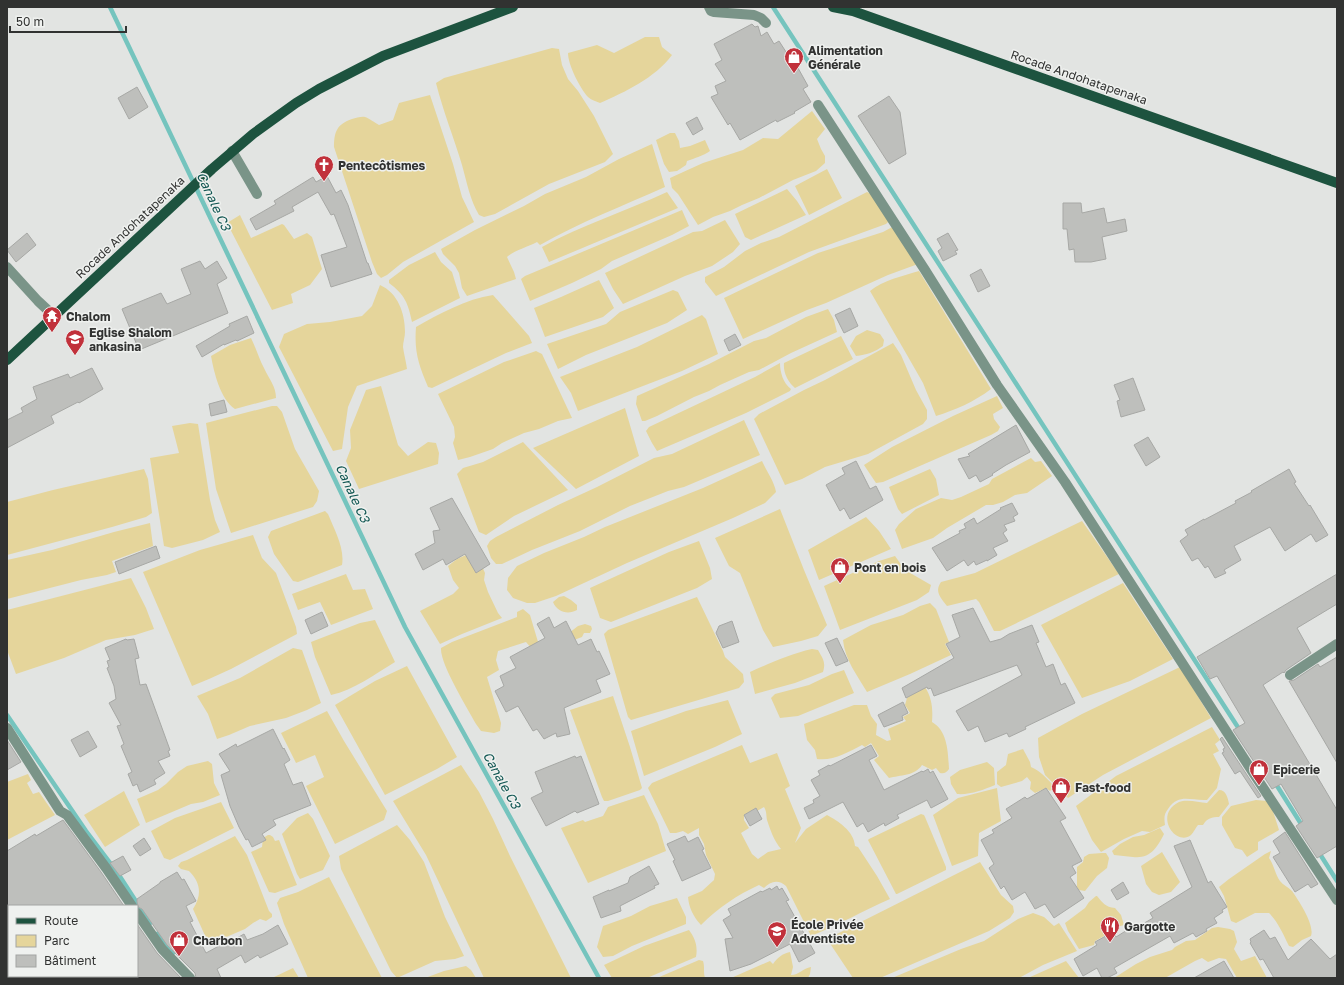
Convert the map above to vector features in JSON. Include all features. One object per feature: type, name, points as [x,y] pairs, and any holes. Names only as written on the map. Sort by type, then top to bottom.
[{"type":"main road","name":"Rocade Andohatapenaka","points":[[7,360],[212,168],[253,134],[296,103],[319,89],[383,56],[513,7]]},
{"type":"main road","name":"Rocade Andohatapenaka","points":[[833,7],[860,14],[1316,175]]},
{"type":"main road","points":[[1316,175],[1337,179]]},
{"type":"main road","points":[[1316,175],[1337,183]]},
{"type":"street","points":[[709,7],[711,11],[714,12],[754,15],[761,18],[766,24]]},
{"type":"street","points":[[818,105],[921,263],[997,386],[1065,482],[1337,900]]},
{"type":"street","points":[[232,152],[256,194]]},
{"type":"street","points":[[7,267],[54,316]]},
{"type":"street","points":[[1290,675],[1337,644]]},
{"type":"street","points":[[7,728],[60,811],[68,815],[131,905]]},
{"type":"street","points":[[138,914],[162,949],[190,978]]},
{"type":"green space","points":[[645,37],[659,37],[662,47],[672,55],[657,71],[639,84],[619,94],[600,103],[588,97],[575,76],[570,64],[568,53],[597,45],[614,53]]},
{"type":"green space","points":[[552,48],[559,49],[562,65],[568,79],[578,91],[594,116],[613,154],[605,162],[549,184],[495,214],[484,217],[479,215],[471,197],[436,83],[444,78]]},
{"type":"green space","points":[[430,95],[453,164],[462,197],[474,222],[403,262],[381,278],[377,274],[372,262],[334,147],[337,129],[343,123],[359,117],[367,118],[379,125],[393,120],[399,103]]},
{"type":"green space","points":[[812,111],[825,129],[817,139],[825,156],[825,163],[816,171],[793,180],[759,198],[713,217],[698,225],[678,194],[672,188],[670,178],[703,163],[743,150],[763,138],[778,139]]},
{"type":"green space","points":[[670,133],[675,133],[679,141],[680,148],[705,140],[710,151],[702,156],[687,161],[686,165],[677,171],[669,172],[664,164],[656,140]]},
{"type":"green space","points":[[652,144],[665,187],[586,222],[540,245],[537,242],[514,252],[507,257],[516,279],[467,296],[462,288],[459,273],[455,266],[443,254],[441,249],[545,194],[586,177],[619,159]]},
{"type":"green space","points":[[827,169],[842,198],[809,215],[795,186]]},
{"type":"green space","points":[[787,189],[806,215],[751,240],[745,237],[735,214]]},
{"type":"green space","points":[[667,192],[678,208],[549,262],[542,247],[557,239]]},
{"type":"green space","points":[[867,192],[873,195],[889,221],[886,224],[809,252],[716,296],[705,282],[705,277],[724,267],[745,251],[761,243],[779,237]]},
{"type":"green space","points":[[682,210],[689,226],[612,261],[601,269],[572,283],[530,301],[521,279],[525,276]]},
{"type":"green space","points":[[240,215],[251,238],[282,224],[294,239],[307,233],[312,237],[322,269],[310,285],[291,294],[293,303],[272,310],[227,223]]},
{"type":"green space","points":[[725,220],[740,244],[733,252],[712,266],[685,276],[623,304],[605,273],[693,232],[702,231]]},
{"type":"green space","points":[[896,225],[918,264],[888,275],[743,339],[724,298],[818,253],[883,232]]},
{"type":"green space","points":[[435,252],[441,262],[452,272],[460,298],[412,322],[405,300],[399,291],[389,283],[389,280],[409,265]]},
{"type":"green space","points":[[919,271],[991,389],[964,405],[936,416],[923,383],[870,291],[887,281]]},
{"type":"green space","points":[[599,280],[614,308],[603,317],[545,337],[534,308]]},
{"type":"green space","points":[[380,285],[392,293],[402,311],[405,325],[403,347],[407,369],[357,386],[348,407],[342,449],[333,451],[279,347],[284,334],[307,324],[330,322],[362,316],[372,306]]},
{"type":"green space","points":[[673,290],[678,292],[687,310],[667,323],[586,355],[558,369],[547,344],[606,324],[620,312]]},
{"type":"green space","points":[[493,295],[529,336],[532,343],[506,353],[432,388],[428,387],[418,358],[416,327],[463,303]]},
{"type":"green space","points":[[828,309],[834,320],[837,332],[791,353],[759,370],[749,372],[657,416],[642,421],[636,404],[637,396],[709,364],[754,341],[766,338],[806,317]]},
{"type":"green space","points":[[702,315],[706,319],[718,354],[682,371],[578,411],[571,393],[560,377],[637,347]]},
{"type":"green space","points":[[867,330],[880,334],[884,340],[883,346],[870,353],[856,356],[850,346],[856,336]]},
{"type":"green space","points":[[841,336],[853,359],[795,388],[786,377],[784,363]]},
{"type":"green space","points":[[251,338],[262,365],[274,386],[276,398],[235,409],[225,399],[218,385],[211,356],[230,345]]},
{"type":"green space","points":[[893,343],[901,355],[916,390],[927,410],[927,419],[923,424],[868,454],[825,467],[802,479],[785,485],[754,419],[759,414]]},
{"type":"green space","points":[[536,351],[542,354],[572,418],[558,421],[539,429],[524,433],[502,443],[493,449],[458,460],[453,443],[455,437],[454,427],[438,394],[504,362]]},
{"type":"green space","points":[[780,363],[782,377],[791,389],[790,391],[746,413],[657,451],[646,431],[649,427],[755,377]]},
{"type":"green space","points":[[381,386],[398,445],[408,456],[428,442],[436,443],[439,453],[438,464],[359,489],[346,461],[351,448],[350,430],[366,390]]},
{"type":"green space","points":[[997,396],[1003,408],[993,414],[994,419],[1000,427],[998,431],[991,435],[883,482],[876,483],[864,465],[892,447],[953,416]]},
{"type":"green space","points":[[277,406],[282,412],[295,449],[319,491],[317,501],[313,507],[231,533],[216,489],[206,423]]},
{"type":"green space","points":[[625,408],[639,456],[576,489],[533,448]]},
{"type":"green space","points":[[744,420],[760,455],[684,487],[668,491],[630,506],[580,531],[532,550],[502,564],[496,564],[491,558],[487,546],[490,541],[496,537],[654,458],[672,454]]},
{"type":"green space","points":[[190,423],[198,424],[210,500],[220,532],[203,540],[172,548],[164,546],[150,458],[179,453],[172,426]]},
{"type":"green space","points":[[523,442],[568,490],[514,516],[486,535],[479,532],[457,474],[463,468],[483,462]]},
{"type":"green space","points":[[1031,458],[1035,462],[1041,461],[1052,476],[1027,493],[1015,495],[1003,502],[993,505],[986,505],[933,538],[902,549],[895,530],[899,524],[916,509],[941,498],[952,500],[961,497],[989,484],[992,479]]},
{"type":"green space","points":[[762,461],[776,492],[765,503],[627,563],[556,596],[535,603],[527,603],[513,598],[507,590],[508,578],[517,566],[605,527],[703,488]]},
{"type":"green space","points":[[144,469],[148,479],[152,513],[146,517],[7,555],[7,502]]},
{"type":"green space","points":[[930,469],[936,479],[939,495],[902,514],[898,509],[889,487]]},
{"type":"green space","points":[[780,509],[827,625],[818,636],[773,647],[763,630],[740,573],[729,566],[715,538]]},
{"type":"green space","points":[[325,511],[328,514],[336,532],[342,552],[342,565],[298,582],[293,581],[274,554],[268,537],[271,531]]},
{"type":"green space","points":[[866,517],[879,531],[891,549],[819,580],[808,550]]},
{"type":"green space","points":[[1082,521],[1119,574],[1000,631],[994,631],[976,599],[947,606],[939,595],[938,589],[941,582],[975,573]]},
{"type":"green space","points":[[150,523],[153,546],[112,561],[116,572],[7,599],[7,560],[52,550]]},
{"type":"green space","points":[[253,535],[262,558],[276,573],[296,627],[297,634],[231,669],[192,686],[143,572],[200,550]]},
{"type":"green space","points":[[699,541],[710,568],[712,579],[697,588],[611,622],[600,618],[590,588],[669,552]]},
{"type":"green space","points":[[475,551],[485,573],[484,580],[488,592],[502,618],[440,644],[420,611],[453,594],[459,588],[453,580],[448,566],[457,559]]},
{"type":"green space","points":[[895,556],[905,570],[931,585],[929,592],[917,600],[840,630],[824,586],[879,561]]},
{"type":"green space","points":[[346,574],[353,590],[365,589],[373,609],[331,625],[320,602],[298,610],[292,594]]},
{"type":"green space","points":[[131,578],[146,608],[154,629],[135,635],[106,640],[64,658],[16,674],[7,650],[7,610]]},
{"type":"green space","points":[[1123,583],[1173,659],[1130,681],[1082,698],[1041,625]]},
{"type":"green space","points":[[564,596],[577,605],[577,610],[574,612],[563,612],[557,608],[553,602],[559,597]]},
{"type":"green space","points":[[697,597],[725,657],[743,674],[744,682],[739,688],[631,720],[628,717],[604,634],[608,630]]},
{"type":"green space","points":[[930,603],[936,609],[949,642],[945,644],[951,655],[867,692],[849,661],[843,640],[871,625],[903,615],[920,606]]},
{"type":"green space","points":[[523,609],[530,615],[541,652],[532,649],[526,642],[498,651],[496,660],[499,670],[487,677],[501,723],[500,731],[494,733],[481,731],[449,675],[441,648],[452,642],[517,617],[517,612]]},
{"type":"green space","points":[[375,620],[395,662],[356,686],[331,695],[315,657],[311,642],[360,623]]},
{"type":"green space","points":[[585,624],[591,626],[592,629],[590,633],[584,633],[582,637],[574,640],[569,633],[578,626]]},
{"type":"green space","points":[[293,648],[302,650],[321,703],[286,718],[250,726],[217,739],[208,714],[197,696],[240,678]]},
{"type":"green space","points":[[812,649],[818,650],[823,658],[823,672],[795,683],[755,694],[750,672],[788,656]]},
{"type":"green space","points":[[407,666],[457,757],[437,769],[385,795],[335,705],[375,681]]},
{"type":"green space","points":[[1180,667],[1211,718],[1103,775],[1068,798],[1045,775],[1039,757],[1038,738],[1082,714]]},
{"type":"green space","points":[[844,670],[854,693],[798,716],[780,718],[771,698],[775,694],[809,685]]},
{"type":"green space","points":[[925,687],[932,704],[932,722],[941,731],[946,743],[949,769],[946,772],[940,773],[936,768],[932,770],[922,765],[919,769],[911,773],[889,778],[874,760],[879,756],[871,743],[865,747],[862,745],[829,759],[817,759],[815,750],[807,740],[804,724],[854,705],[867,705],[871,716],[877,724],[876,735],[887,741],[891,740],[888,729],[906,721],[903,717],[910,713],[905,705],[907,698],[913,694],[911,690]]},
{"type":"green space","points":[[613,696],[642,788],[608,801],[604,801],[570,710]]},
{"type":"green space","points":[[728,700],[742,734],[715,747],[644,776],[631,731],[686,711]]},
{"type":"green space","points":[[327,711],[387,811],[384,820],[335,844],[306,786],[324,777],[315,755],[296,763],[281,733]]},
{"type":"green space","points":[[1212,727],[1220,740],[1215,744],[1219,751],[1213,754],[1221,769],[1217,788],[1207,800],[1181,799],[1176,801],[1166,813],[1164,818],[1165,825],[1150,832],[1142,831],[1101,852],[1092,840],[1076,806],[1116,776]]},
{"type":"green space","points":[[742,745],[750,763],[777,753],[790,786],[785,789],[801,828],[795,843],[806,829],[827,815],[831,817],[849,831],[855,846],[858,847],[890,899],[811,936],[786,886],[780,882],[772,882],[764,888],[759,885],[728,902],[701,925],[692,912],[688,897],[702,891],[714,880],[715,874],[706,855],[704,844],[699,835],[699,828],[688,834],[683,831],[670,833],[648,788],[652,783]],"holes":[[[764,807],[771,831],[781,849],[768,852],[758,859],[752,854],[741,833],[749,828],[744,820],[744,815],[756,808],[757,811]]]},
{"type":"green space","points":[[1023,749],[1031,767],[1041,773],[1055,787],[1050,791],[1046,788],[1035,793],[1030,789],[1031,782],[1027,777],[1022,781],[1001,787],[997,784],[997,772],[1006,765],[1008,754]]},
{"type":"green space","points":[[208,761],[212,764],[214,783],[220,795],[203,802],[191,804],[146,823],[137,799],[158,790],[187,766]]},
{"type":"green space","points":[[987,762],[994,768],[995,785],[972,793],[957,794],[951,784],[950,777],[960,770]]},
{"type":"green space","points":[[461,765],[479,792],[493,819],[571,978],[484,978],[426,855],[393,801]]},
{"type":"green space","points":[[28,774],[31,780],[27,783],[33,794],[39,792],[55,815],[7,840],[7,782]]},
{"type":"green space","points":[[997,788],[1001,821],[979,833],[978,856],[952,866],[933,815],[958,798]]},
{"type":"green space","points":[[1219,790],[1225,793],[1229,804],[1219,817],[1210,818],[1203,825],[1198,825],[1191,835],[1185,838],[1179,837],[1174,833],[1167,821],[1171,808],[1182,801],[1207,803]]},
{"type":"green space","points":[[124,791],[140,825],[105,847],[84,815]]},
{"type":"green space","points":[[644,795],[658,824],[666,851],[588,883],[561,828],[583,820],[585,822],[603,816],[608,807]]},
{"type":"green space","points":[[1256,800],[1267,801],[1271,805],[1279,830],[1258,842],[1258,850],[1247,857],[1242,850],[1235,848],[1222,825],[1222,817],[1231,806]]},
{"type":"green space","points":[[221,802],[234,828],[170,860],[164,858],[151,831],[175,818]]},
{"type":"green space","points":[[308,813],[313,819],[330,856],[323,870],[300,879],[282,834],[297,818]]},
{"type":"green space","points":[[921,814],[925,817],[946,870],[896,894],[868,840]]},
{"type":"green space","points":[[397,825],[410,840],[424,862],[445,917],[464,956],[455,959],[435,961],[397,978],[391,971],[341,869],[339,856]]},
{"type":"green space","points":[[1160,828],[1164,834],[1159,844],[1152,852],[1139,857],[1114,855],[1112,851],[1120,844],[1133,837],[1144,835]]},
{"type":"green space","points":[[268,835],[273,837],[275,841],[279,840],[297,885],[275,893],[269,892],[251,852],[262,847],[263,838]]},
{"type":"green space","points":[[235,836],[247,855],[272,917],[266,921],[260,919],[245,929],[210,944],[193,909],[199,894],[196,880],[189,871],[181,869],[178,866],[181,862]]},
{"type":"green space","points":[[1271,851],[1269,858],[1278,878],[1295,895],[1306,913],[1311,926],[1311,936],[1302,940],[1293,947],[1289,946],[1278,924],[1269,913],[1255,913],[1236,923],[1231,921],[1224,896],[1219,887]]},
{"type":"green space","points":[[1162,852],[1180,882],[1171,892],[1159,895],[1152,892],[1146,884],[1141,866]]},
{"type":"green space","points":[[1106,853],[1109,858],[1107,868],[1097,876],[1085,891],[1079,890],[1077,887],[1077,867],[1083,862],[1084,857],[1089,854]]},
{"type":"green space","points":[[980,862],[1001,895],[1013,906],[1014,912],[1010,918],[989,931],[880,978],[853,978],[827,939]]},
{"type":"green space","points":[[329,877],[382,978],[308,978],[284,924],[277,903],[280,898],[298,892]]},
{"type":"green space","points":[[1096,896],[1106,906],[1115,908],[1121,915],[1124,925],[1110,930],[1104,936],[1095,941],[1094,945],[1079,949],[1065,923],[1085,908]]},
{"type":"green space","points":[[677,898],[686,917],[686,924],[632,946],[613,956],[603,957],[597,947],[603,926],[631,916],[650,906]]},
{"type":"green space","points":[[1033,913],[1044,917],[1054,926],[1059,923],[1077,951],[1043,965],[1019,978],[892,978],[984,941],[1018,919]]},
{"type":"green space","points":[[1218,927],[1234,931],[1237,942],[1234,949],[1241,961],[1255,956],[1267,978],[1237,978],[1226,959],[1219,958],[1208,962],[1202,958],[1165,978],[1114,978],[1150,957],[1172,950],[1186,941],[1195,940],[1212,928]]},
{"type":"green space","points":[[689,930],[696,942],[696,957],[647,978],[612,978],[604,965],[644,946]]},
{"type":"green space","points":[[790,952],[793,967],[791,975],[811,967],[808,978],[731,978],[770,961],[773,964],[780,956]]},
{"type":"green space","points":[[699,960],[703,961],[705,978],[657,978]]},
{"type":"green space","points":[[1066,961],[1079,978],[1028,978]]},
{"type":"green space","points":[[466,966],[471,970],[476,978],[425,978],[444,971]]},
{"type":"green space","points":[[293,968],[299,978],[272,978]]},
{"type":"building","points":[[752,24],[755,27],[758,26],[761,36],[767,32],[774,44],[779,41],[797,69],[798,68],[808,86],[803,89],[811,102],[794,112],[795,113],[777,122],[776,120],[740,140],[730,123],[728,125],[711,97],[718,94],[715,86],[726,81],[715,64],[722,60],[714,44]]},
{"type":"building","points":[[137,87],[148,107],[129,119],[118,98]]},
{"type":"building","points":[[889,96],[900,112],[906,154],[889,164],[858,116]]},
{"type":"building","points":[[697,117],[703,129],[693,135],[686,123]]},
{"type":"building","points":[[327,176],[336,193],[341,190],[348,205],[372,274],[331,287],[321,255],[347,247],[334,214],[331,215],[318,192],[292,207],[294,211],[256,230],[250,219],[276,204],[274,201],[313,177],[316,182]]},
{"type":"building","points":[[1063,203],[1081,203],[1082,213],[1104,208],[1107,223],[1125,219],[1127,231],[1102,237],[1106,259],[1091,262],[1075,262],[1074,249],[1069,250],[1067,229],[1063,229]]},
{"type":"building","points":[[27,233],[36,245],[16,262],[7,250]]},
{"type":"building","points":[[948,233],[958,250],[955,251],[957,254],[943,261],[938,251],[942,248],[937,239]]},
{"type":"building","points":[[200,261],[205,269],[217,261],[227,278],[217,284],[228,313],[139,350],[122,309],[161,293],[167,304],[191,294],[181,269]]},
{"type":"building","points":[[981,269],[990,286],[978,292],[970,275]]},
{"type":"building","points":[[850,308],[858,326],[844,333],[835,315]]},
{"type":"building","points":[[247,316],[254,333],[237,341],[224,344],[202,357],[196,346],[230,326],[229,324]]},
{"type":"building","points":[[735,334],[741,345],[729,351],[724,340]]},
{"type":"building","points":[[92,368],[103,389],[79,403],[78,402],[51,416],[54,423],[7,448],[7,420],[23,412],[21,408],[37,399],[33,387],[68,374],[70,378]]},
{"type":"building","points":[[1133,378],[1145,410],[1121,417],[1117,401],[1120,400],[1114,385]]},
{"type":"building","points":[[224,400],[227,412],[211,416],[209,404]]},
{"type":"building","points":[[1016,425],[1030,452],[1006,465],[992,474],[993,475],[980,482],[976,475],[969,479],[958,459],[970,456],[968,454]]},
{"type":"building","points":[[1148,437],[1160,457],[1146,466],[1134,445]]},
{"type":"building","points":[[856,461],[870,489],[876,486],[883,500],[850,519],[844,508],[840,511],[826,485],[845,474],[842,468]]},
{"type":"building","points":[[1289,469],[1296,482],[1294,483],[1309,506],[1310,505],[1328,535],[1316,542],[1311,534],[1285,551],[1270,527],[1234,546],[1241,560],[1224,570],[1226,573],[1215,578],[1208,566],[1205,568],[1198,558],[1192,561],[1180,541],[1188,535],[1185,530],[1236,503],[1235,501]]},
{"type":"building","points":[[452,498],[490,564],[476,573],[465,554],[446,565],[443,559],[423,570],[415,554],[435,543],[433,531],[440,530],[430,508]]},
{"type":"building","points":[[1012,503],[1018,514],[1013,517],[1015,521],[1004,525],[1007,530],[1003,533],[1008,541],[993,548],[997,555],[976,565],[974,561],[968,566],[964,560],[947,571],[932,548],[960,533],[959,531],[966,528],[964,524],[974,518],[977,524],[1001,509],[1000,508]]},
{"type":"building","points":[[156,546],[160,558],[119,574],[115,562]]},
{"type":"building","points":[[1337,574],[1337,604],[1297,628],[1311,653],[1286,670],[1284,673],[1283,672],[1263,685],[1337,810],[1337,846],[1317,858],[1296,826],[1303,821],[1281,784],[1272,789],[1233,730],[1245,723],[1217,676],[1210,679],[1197,657]]},
{"type":"building","points":[[973,608],[990,642],[1001,639],[1009,634],[1032,625],[1039,642],[1036,643],[1046,667],[1053,664],[1061,685],[1065,683],[1075,703],[1025,727],[1026,729],[1009,737],[1007,733],[985,742],[978,726],[968,731],[956,711],[1022,675],[1017,665],[934,696],[931,688],[928,689],[927,687],[906,698],[902,688],[954,658],[946,644],[960,637],[952,615]]},
{"type":"building","points":[[322,612],[328,626],[311,634],[305,620]]},
{"type":"building","points":[[549,617],[554,628],[566,621],[578,645],[591,639],[597,652],[599,651],[610,674],[596,680],[601,692],[564,708],[570,734],[557,737],[556,733],[544,739],[537,729],[533,731],[518,706],[506,712],[495,691],[504,686],[500,676],[516,668],[510,657],[545,638],[537,624]]},
{"type":"building","points":[[732,621],[739,642],[723,648],[716,633],[719,626]]},
{"type":"building","points":[[837,638],[848,661],[836,666],[825,643]]},
{"type":"building","points":[[126,639],[134,639],[139,658],[135,659],[140,685],[146,684],[170,750],[168,751],[170,756],[158,761],[165,773],[154,780],[156,784],[140,792],[137,784],[133,786],[128,774],[132,772],[121,746],[124,744],[117,726],[121,725],[109,703],[116,699],[114,686],[107,668],[109,667],[107,661],[110,660],[105,648]]},
{"type":"building","points":[[1337,657],[1337,763],[1289,681],[1294,680],[1318,664],[1320,667]]},
{"type":"building","points":[[903,702],[908,713],[902,716],[903,720],[884,727],[878,715]]},
{"type":"building","points":[[273,729],[290,760],[284,764],[293,785],[302,782],[311,805],[273,820],[276,825],[262,834],[266,840],[252,847],[248,839],[246,840],[239,827],[230,806],[221,775],[230,771],[219,754],[236,744],[237,747]]},
{"type":"building","points":[[88,731],[97,747],[80,757],[71,740]]},
{"type":"building","points":[[1222,737],[1261,796],[1258,798],[1240,771],[1235,774],[1222,753],[1224,752],[1223,749],[1225,748],[1220,739]]},
{"type":"building","points":[[7,740],[21,762],[7,770]]},
{"type":"building","points":[[871,745],[877,756],[869,760],[884,790],[928,769],[930,773],[933,771],[948,799],[931,808],[927,800],[897,815],[899,818],[885,826],[884,823],[868,832],[863,823],[857,827],[843,802],[809,819],[804,808],[814,803],[813,800],[820,796],[811,780],[820,775],[818,771]]},
{"type":"building","points":[[575,756],[576,758],[581,756],[599,804],[577,813],[575,811],[546,826],[531,798],[543,792],[535,772]]},
{"type":"building","points":[[1046,788],[1066,818],[1060,821],[1082,861],[1072,866],[1076,873],[1070,877],[1084,898],[1054,918],[1045,904],[1035,909],[1025,892],[1012,900],[1004,886],[1001,889],[989,868],[994,864],[981,840],[994,833],[992,830],[1012,818],[1006,809],[1025,797],[1027,799]]},
{"type":"building","points":[[756,808],[762,819],[750,826],[744,815]]},
{"type":"building","points":[[63,820],[123,905],[7,906],[7,851],[35,834],[36,836]]},
{"type":"building","points":[[1285,832],[1318,884],[1311,888],[1308,884],[1295,892],[1273,857],[1280,853],[1273,841]]},
{"type":"building","points":[[685,836],[688,842],[698,837],[704,849],[702,850],[711,868],[682,881],[673,861],[675,860],[667,844]]},
{"type":"building","points":[[144,838],[151,849],[140,856],[133,846]]},
{"type":"building","points":[[1190,840],[1208,883],[1211,881],[1227,907],[1222,910],[1223,912],[1214,918],[1217,923],[1196,937],[1193,933],[1174,943],[1170,936],[1114,968],[1117,973],[1107,978],[1102,978],[1097,968],[1083,976],[1074,959],[1097,945],[1095,942],[1113,932],[1116,937],[1132,927],[1134,929],[1153,918],[1150,913],[1192,887],[1174,846]]},
{"type":"building","points":[[123,856],[131,870],[120,876],[110,863]]},
{"type":"building","points":[[649,866],[659,884],[654,886],[655,888],[620,906],[621,911],[601,918],[593,897],[628,883],[630,877]]},
{"type":"building","points":[[177,872],[182,880],[184,879],[196,901],[186,906],[193,921],[190,922],[206,953],[244,934],[247,940],[263,934],[278,925],[288,944],[260,958],[258,955],[245,963],[241,955],[217,969],[221,978],[196,978],[195,973],[167,945],[142,909],[138,907],[137,899],[160,882]]},
{"type":"building","points":[[1123,882],[1129,893],[1117,900],[1111,890]]},
{"type":"building","points":[[777,886],[779,890],[782,888],[789,900],[786,901],[815,953],[799,962],[790,944],[751,964],[730,971],[725,939],[733,938],[723,920],[731,915],[728,909],[761,891],[762,892],[770,888],[771,890]]},
{"type":"building","points":[[138,925],[157,953],[181,978],[137,978]]},
{"type":"building","points":[[1264,930],[1270,939],[1275,937],[1288,960],[1311,939],[1330,959],[1337,954],[1337,978],[1274,978],[1263,959],[1260,960],[1250,943],[1250,939]]},
{"type":"building","points":[[1224,961],[1234,978],[1194,978]]},
{"type":"waterway","name":"Canale C3","points":[[110,7],[405,627],[599,978]]},
{"type":"waterway","points":[[773,7],[1241,732]]},
{"type":"waterway","points":[[7,715],[86,831],[117,872],[150,923]]},
{"type":"waterway","points":[[1274,781],[1303,827]]},
{"type":"waterway","points":[[1318,851],[1337,881]]},
{"type":"waterway","points":[[157,934],[173,953]]},
{"type":"place","name":"Alimentation Générale","points":[[794,74]]},
{"type":"place","name":"Pentecôtismes","points":[[324,182]]},
{"type":"place","name":"Chalom","points":[[52,333]]},
{"type":"place","name":"Eglise Shalom ankasina","points":[[75,356]]},
{"type":"place","name":"Pont en bois","points":[[840,584]]},
{"type":"place","name":"Epicerie","points":[[1259,786]]},
{"type":"place","name":"Fast-food","points":[[1061,804]]},
{"type":"place","name":"Gargotte","points":[[1110,943]]},
{"type":"place","name":"École Privée Adventiste","points":[[777,948]]},
{"type":"place","name":"Charbon","points":[[179,957]]}]
